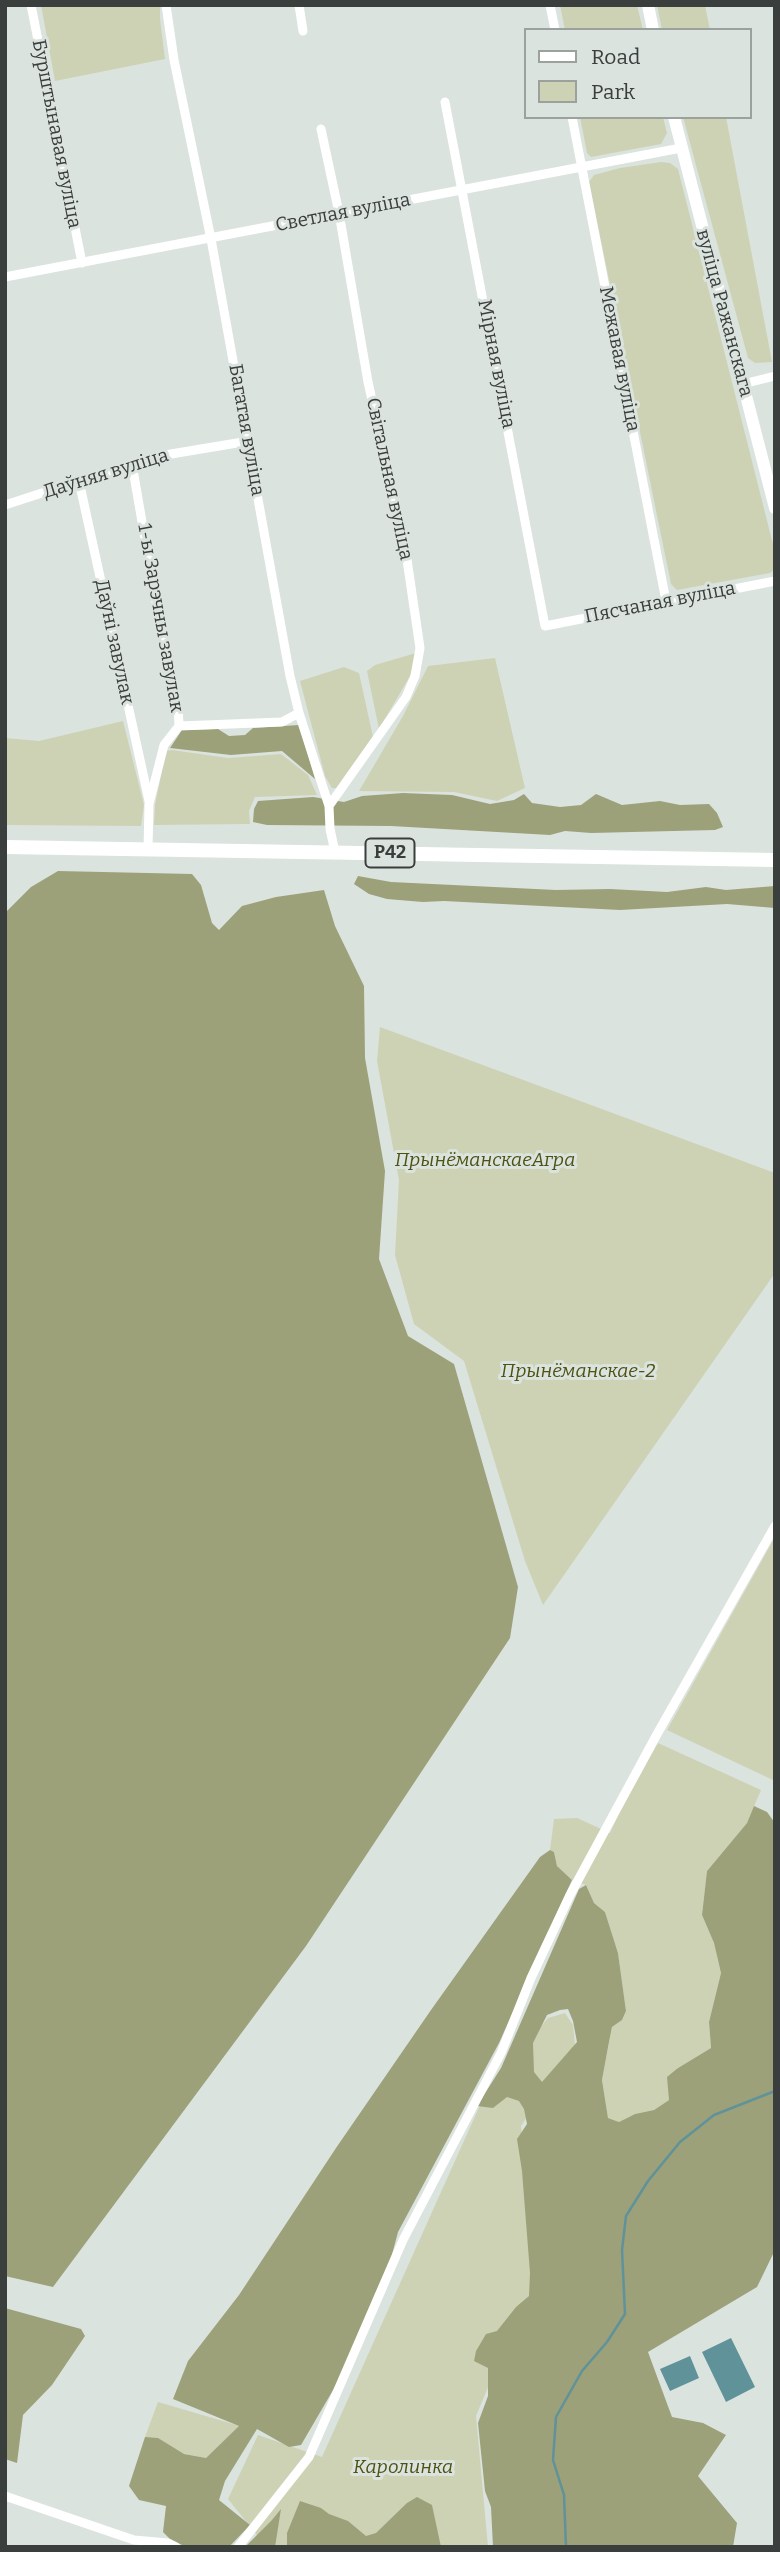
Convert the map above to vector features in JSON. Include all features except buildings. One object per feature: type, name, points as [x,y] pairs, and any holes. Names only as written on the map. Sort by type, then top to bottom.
[{"type":"main road","name":"Р42","points":[[5,847],[775,860]]},
{"type":"street","name":"Бурштынавая вуліца","points":[[32,5],[82,264]]},
{"type":"street","name":"Багатая вуліца","points":[[166,5],[174,60],[211,239],[290,676],[329,806],[335,852]]},
{"type":"street","points":[[299,5],[303,31]]},
{"type":"street","points":[[550,5],[555,28]]},
{"type":"street","points":[[648,5],[653,28]]},
{"type":"street","name":"Мірная вуліца","points":[[445,102],[545,626]]},
{"type":"street","name":"Межавая вуліца","points":[[572,119],[666,601]]},
{"type":"street","name":"вуліца Ражанскага","points":[[674,119],[775,508]]},
{"type":"street","name":"Світальная вуліца","points":[[321,129],[339,213],[368,382],[406,553],[420,648],[415,676],[406,697],[329,806]]},
{"type":"street","name":"Светлая вуліца","points":[[5,277],[681,148]]},
{"type":"street","points":[[743,384],[775,376]]},
{"type":"street","name":"Даўняя вуліца","points":[[5,505],[153,457],[248,442]]},
{"type":"street","name":"1-ы Зарэчны завулак","points":[[132,464],[157,608],[178,704],[179,726],[164,745],[149,804],[148,850]]},
{"type":"street","name":"Даўні завулак","points":[[79,481],[149,804]]},
{"type":"street","name":"Пясчаная вуліца","points":[[545,626],[775,581]]},
{"type":"street","points":[[179,726],[282,722],[299,713]]},
{"type":"street","points":[[238,2547],[309,2457],[403,2240],[501,2053],[531,1978],[570,1895],[775,1526]]},
{"type":"street","points":[[5,2496],[134,2540],[168,2543],[176,2547]]},
{"type":"green space","points":[[41,5],[160,5],[165,59],[55,81]]},
{"type":"green space","points":[[560,5],[637,5],[643,28],[565,28]]},
{"type":"green space","points":[[657,5],[705,5],[710,28],[662,28]]},
{"type":"green space","points":[[580,119],[664,119],[667,133],[661,144],[591,157],[587,153]]},
{"type":"green space","points":[[684,119],[726,119],[772,362],[755,363],[748,358]]},
{"type":"green space","points":[[661,162],[670,163],[678,169],[775,552],[775,569],[770,573],[677,590],[671,584],[589,182],[594,175]]},
{"type":"green space","points":[[416,653],[410,676],[379,729],[367,671],[375,665]]},
{"type":"green space","points":[[495,658],[525,788],[497,801],[454,792],[359,791],[403,716],[428,666]]},
{"type":"green space","points":[[344,667],[359,673],[373,737],[338,788],[332,788],[325,776],[300,681]]},
{"type":"green space","points":[[123,721],[144,805],[141,826],[5,825],[5,738],[39,741]]},
{"type":"green space","points":[[299,725],[315,779],[282,751],[231,755],[170,748],[182,730],[218,729],[229,736],[245,735],[253,728]]},
{"type":"green space","points":[[166,751],[228,758],[281,754],[308,775],[317,795],[255,797],[249,811],[250,824],[154,825],[155,805]]},
{"type":"green space","points":[[403,793],[452,795],[490,804],[514,800],[524,794],[532,803],[560,807],[581,805],[596,794],[622,805],[660,801],[680,805],[709,804],[717,813],[723,827],[715,830],[591,833],[565,831],[550,835],[391,826],[267,825],[253,822],[258,801],[313,797],[344,802],[362,796]]},
{"type":"green space","points":[[58,871],[192,874],[201,885],[212,923],[219,930],[242,906],[276,897],[324,890],[335,926],[364,986],[365,1058],[385,1171],[379,1259],[408,1336],[454,1364],[518,1587],[510,1638],[306,1946],[53,2287],[5,2276],[5,913],[31,887]]},
{"type":"green space","points":[[358,876],[391,882],[556,890],[667,892],[706,887],[726,890],[775,886],[775,908],[727,904],[620,910],[423,902],[387,899],[369,894],[354,884]]},
{"type":"green space","name":"Прынёманскае-2","points":[[380,1027],[775,1173],[775,1273],[543,1605],[525,1561],[464,1361],[414,1324],[395,1255],[399,1180],[377,1061]]},
{"type":"green space","points":[[775,1537],[775,1781],[667,1730]]},
{"type":"green space","points":[[658,1743],[761,1790],[747,1823],[707,1871],[702,1915],[714,1943],[721,1973],[709,2022],[711,2048],[678,2068],[669,2100],[654,2110],[635,2114],[619,2122],[608,2118],[602,2080],[612,2027],[622,2020],[626,2011],[618,1953],[605,1912],[594,1903],[586,1885],[572,1880],[557,1866],[554,1852],[550,1850],[554,1819],[577,1818],[610,1833]]},
{"type":"green space","points":[[754,1806],[767,1812],[775,1823],[775,2250],[757,2287],[648,2352],[672,2417],[703,2423],[726,2435],[698,2476],[737,2523],[733,2547],[493,2547],[491,2507],[485,2491],[478,2423],[488,2396],[488,2368],[474,2361],[476,2351],[486,2334],[497,2331],[516,2307],[529,2296],[530,2273],[517,2139],[527,2124],[519,2101],[507,2097],[493,2108],[477,2106],[501,2068],[579,1889],[586,1885],[594,1903],[605,1912],[618,1953],[626,2011],[622,2020],[612,2027],[602,2080],[608,2118],[619,2122],[635,2114],[654,2110],[669,2100],[667,2077],[711,2048],[709,2022],[721,1973],[714,1943],[702,1915],[707,1871],[747,1823]],"holes":[[[568,2009],[577,2042],[542,2082],[534,2072],[533,2043],[547,2015]]]},
{"type":"green space","points":[[550,1850],[554,1852],[557,1866],[572,1880],[499,2043],[398,2232],[389,2266],[336,2385],[301,2445],[289,2447],[257,2429],[225,2481],[219,2500],[250,2525],[229,2547],[186,2547],[170,2539],[163,2532],[166,2506],[139,2500],[129,2486],[145,2437],[158,2438],[184,2454],[206,2458],[239,2426],[173,2399],[188,2361],[239,2295],[431,2010],[540,1857]]},
{"type":"green space","name":"Каролинка","points":[[565,2013],[573,2025],[575,2045],[521,2126],[536,2294],[517,2318],[476,2416],[488,2547],[253,2547],[257,2535],[228,2499],[258,2435],[322,2457],[485,2094],[548,2018]]},
{"type":"green space","points":[[5,2308],[81,2329],[85,2336],[52,2385],[23,2415],[17,2463],[5,2459]]},
{"type":"green space","points":[[158,2402],[240,2426],[206,2458],[184,2454],[145,2437]]},
{"type":"green space","points":[[417,2497],[432,2505],[441,2547],[287,2547],[287,2533],[300,2501],[348,2521],[366,2536],[376,2533]]},
{"type":"green space","points":[[281,2509],[275,2547],[245,2547],[272,2520]]},
{"type":"water","points":[[731,2338],[755,2387],[726,2402],[702,2352]]},
{"type":"water","points":[[690,2356],[699,2378],[670,2391],[660,2369]]},
{"type":"waterway","points":[[566,2547],[564,2495],[553,2460],[556,2417],[582,2371],[607,2342],[625,2314],[622,2250],[626,2216],[648,2181],[680,2142],[714,2115],[775,2091]]},
{"type":"park label","name":"ПрынёманскаеАгра","points":[[485,1161]]}]
